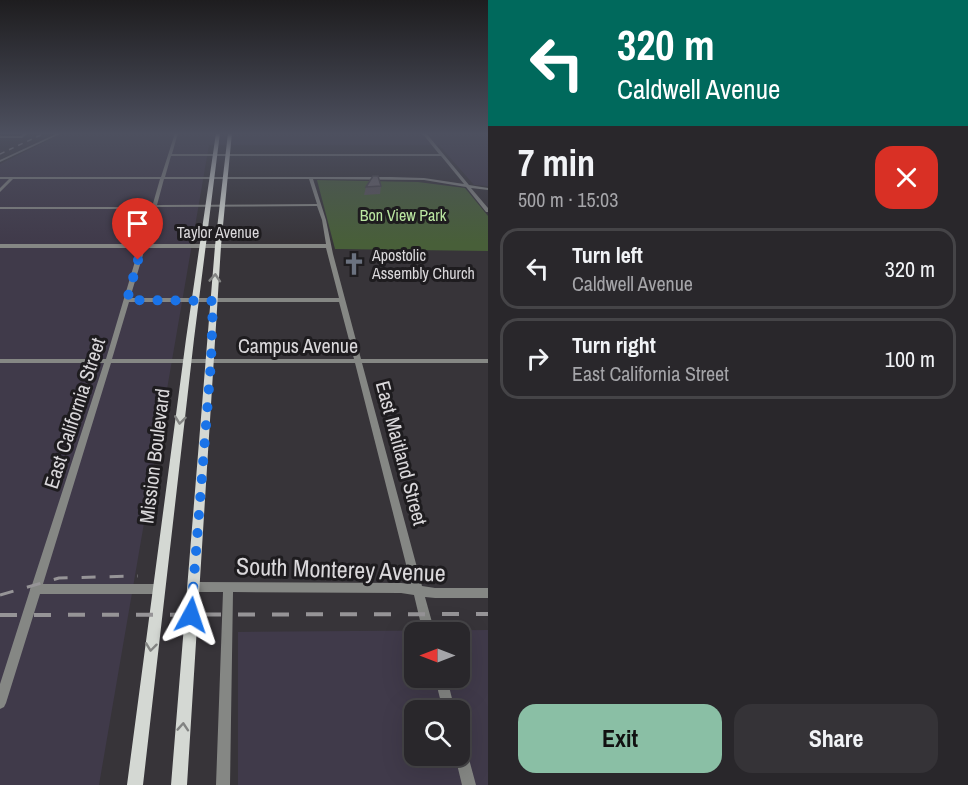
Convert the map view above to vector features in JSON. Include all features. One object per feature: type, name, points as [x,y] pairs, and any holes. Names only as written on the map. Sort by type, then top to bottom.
[{"type":"main road","name":"Mission Boulevard","points":[[135,785],[213,170]]},
{"type":"main road","points":[[179,785],[211,362],[213,301],[227,170]]},
{"type":"street","name":"East California Street","points":[[0,703],[108,362],[166,170]]},
{"type":"street","points":[[454,170],[488,211]]},
{"type":"street","points":[[0,178],[424,179],[488,189]]},
{"type":"street","points":[[0,191],[12,178]]},
{"type":"street","name":"East Maitland Street","points":[[311,178],[324,220],[328,246],[426,622]]},
{"type":"street","points":[[0,208],[318,205]]},
{"type":"street","name":"Taylor Avenue","points":[[0,246],[328,246]]},
{"type":"street","points":[[127,300],[342,300]]},
{"type":"street","name":"Campus Avenue","points":[[0,361],[487,363]]},
{"type":"street","name":"South Monterey Avenue","points":[[193,587],[401,588],[435,594],[488,593]]},
{"type":"street","points":[[223,785],[228,587]]},
{"type":"street","points":[[35,589],[158,589]]},
{"type":"street","points":[[464,766],[469,785]]},
{"type":"shaded area","points":[[0,170],[205,170],[99,785],[0,785]]},
{"type":"shaded area","points":[[461,170],[488,170],[488,186],[474,185]]},
{"type":"shaded area","points":[[470,630],[488,630],[488,785],[238,785],[238,632],[404,631],[404,688],[470,688]]},
{"type":"green space","name":"Bon View Park","points":[[317,180],[418,182],[465,188],[488,216],[488,251],[335,249]]},
{"type":"building","points":[[373,176],[378,176],[381,186],[366,187]]},
{"type":"railway","points":[[0,595],[59,578],[138,576]]},
{"type":"railway","points":[[0,615],[488,614]]},
{"type":"place","name":"Apostolic Assembly Church","points":[[354,264]]},
{"type":"route","points":[[138,260],[127,300],[213,301],[211,362],[191,615]]}]
